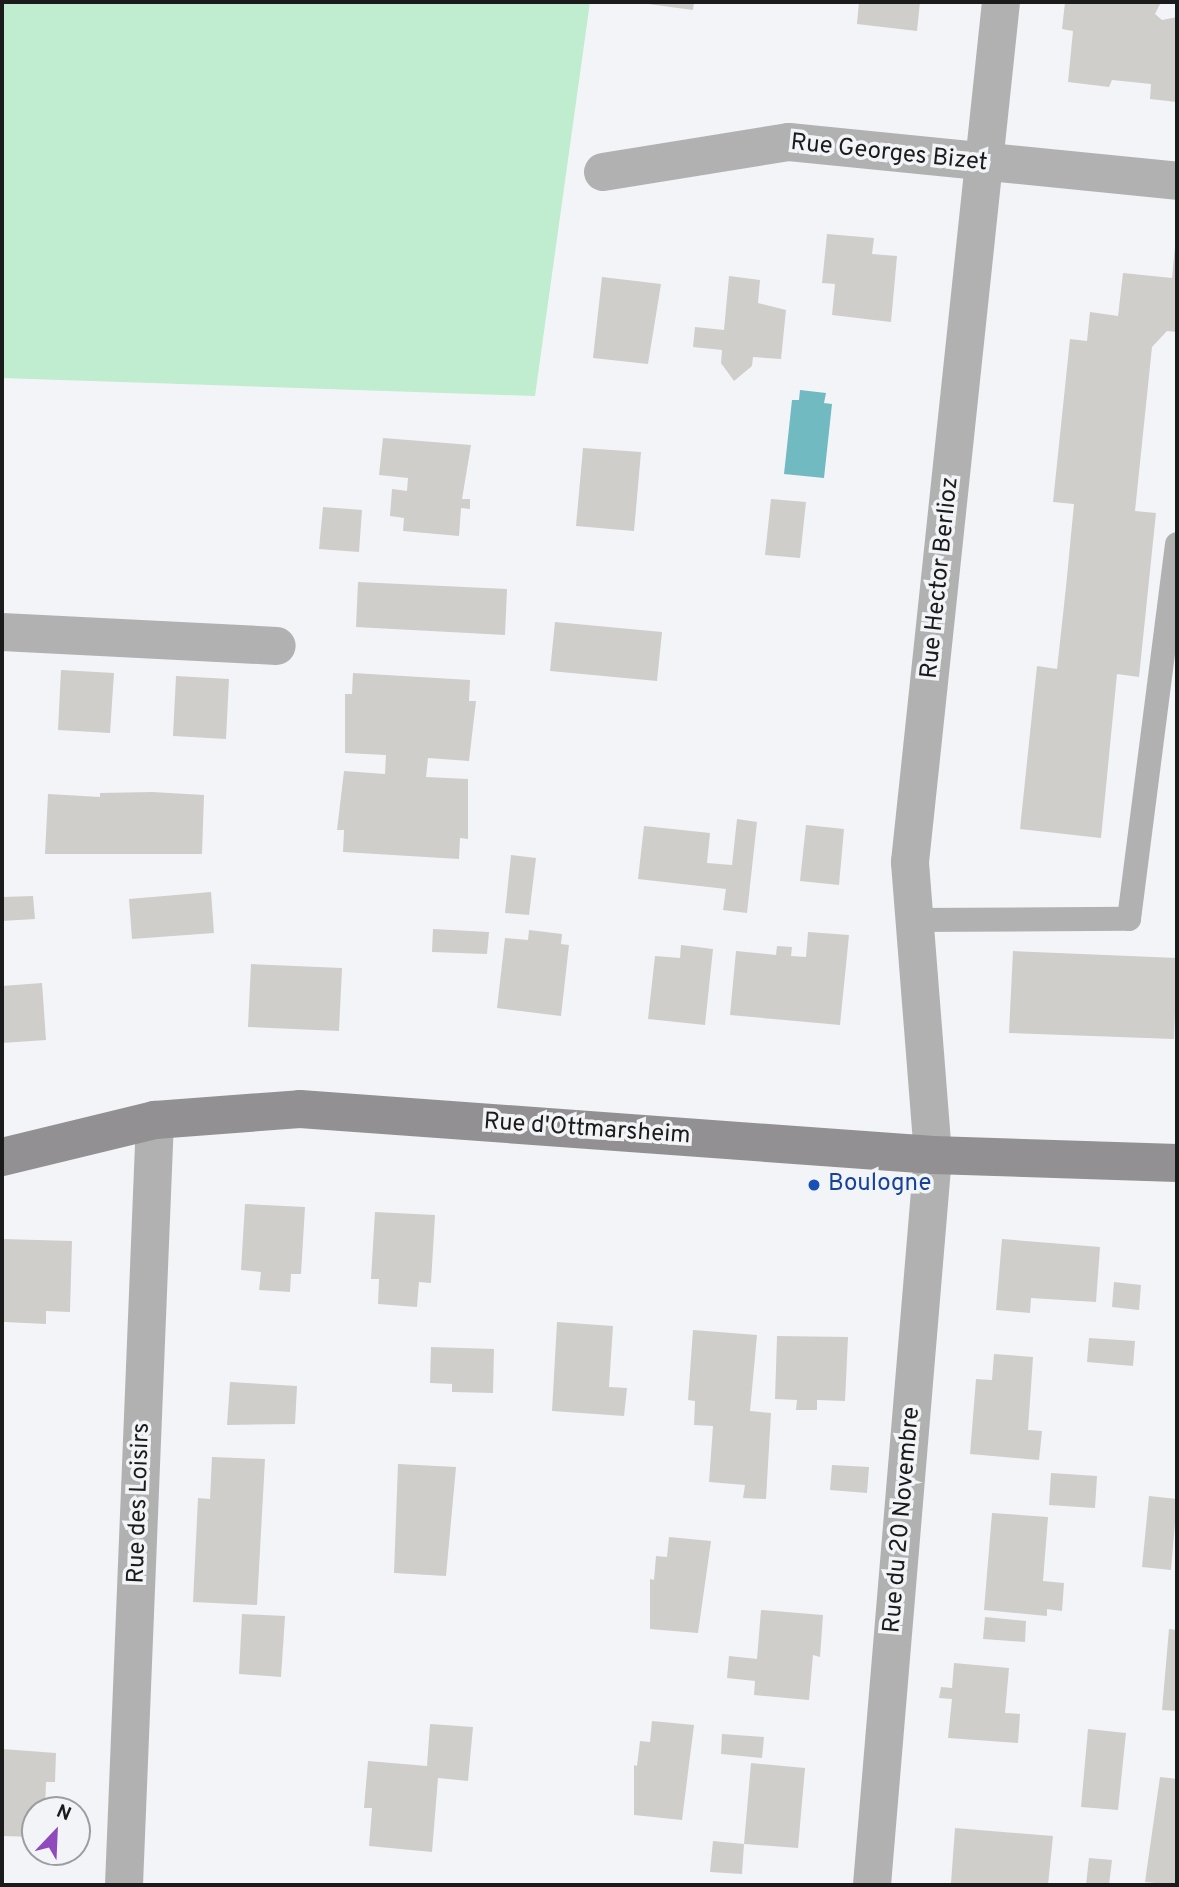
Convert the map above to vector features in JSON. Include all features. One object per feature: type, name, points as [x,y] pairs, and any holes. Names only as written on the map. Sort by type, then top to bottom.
[{"type":"main road","name":"Rue d'Ottmarsheim","points":[[2,1157],[155,1120],[300,1109],[933,1155],[1177,1163]]},
{"type":"street","name":"Rue Hector Berlioz","points":[[933,1155],[910,862],[1001,2]]},
{"type":"street","name":"Rue Georges Bizet","points":[[603,172],[789,142],[985,164],[1177,181]]},
{"type":"street","points":[[2,632],[277,646]]},
{"type":"street","name":"Rue des Loisirs","points":[[124,1885],[155,1120]]},
{"type":"street","name":"Rue du 20 Novembre","points":[[872,1885],[933,1155]]},
{"type":"lane","points":[[914,920],[1129,919],[1172,626],[1177,544]]},
{"type":"green space","points":[[2,2],[590,2],[535,396],[2,378]]},
{"type":"water","points":[[800,390],[826,393],[824,403],[832,404],[824,478],[784,474],[792,400],[799,400]]},
{"type":"building","points":[[633,2],[694,2],[693,10]]},
{"type":"building","points":[[859,2],[920,2],[917,31],[857,24]]},
{"type":"building","points":[[1065,2],[1161,2],[1155,14],[1162,20],[1177,17],[1177,102],[1150,99],[1151,84],[1112,80],[1109,87],[1068,82],[1073,31],[1062,29]]},
{"type":"building","points":[[827,234],[874,238],[872,254],[897,256],[891,322],[832,315],[835,284],[822,283]]},
{"type":"building","points":[[1175,246],[1177,332],[1167,331],[1152,347],[1135,511],[1156,513],[1139,677],[1117,674],[1101,838],[1020,829],[1037,666],[1057,669],[1066,587],[1074,504],[1053,502],[1070,339],[1087,341],[1090,312],[1118,316],[1123,273],[1172,278]]},
{"type":"building","points":[[729,276],[760,280],[758,303],[786,310],[781,359],[753,357],[752,366],[734,381],[721,363],[722,350],[693,347],[695,327],[724,330]]},
{"type":"building","points":[[602,277],[661,284],[648,364],[593,358]]},
{"type":"building","points":[[383,438],[471,445],[462,499],[470,499],[470,509],[461,508],[459,536],[403,531],[404,518],[390,516],[392,489],[407,491],[408,478],[379,475]]},
{"type":"building","points":[[583,448],[641,452],[634,531],[576,526]]},
{"type":"building","points":[[771,499],[806,502],[800,558],[765,555]]},
{"type":"building","points":[[323,507],[362,510],[359,552],[319,549]]},
{"type":"building","points":[[358,582],[507,589],[505,635],[356,627]]},
{"type":"building","points":[[555,622],[662,632],[657,681],[550,671]]},
{"type":"building","points":[[61,670],[114,673],[110,733],[58,730]]},
{"type":"building","points":[[353,673],[470,680],[469,701],[476,701],[469,761],[428,758],[426,777],[468,779],[468,839],[460,838],[459,859],[343,852],[344,830],[337,830],[344,771],[385,774],[386,755],[345,753],[345,694],[352,694]]},
{"type":"building","points":[[176,676],[229,679],[226,739],[173,736]]},
{"type":"building","points":[[100,793],[204,795],[202,854],[45,854],[48,794],[100,797]]},
{"type":"building","points":[[737,819],[757,822],[747,913],[723,910],[726,889],[638,879],[644,826],[710,833],[707,863],[732,865]]},
{"type":"building","points":[[806,825],[844,829],[839,885],[800,881]]},
{"type":"building","points":[[511,855],[536,858],[529,915],[505,913]]},
{"type":"building","points":[[211,892],[214,933],[132,939],[129,899]]},
{"type":"building","points":[[33,896],[35,919],[2,921],[2,897]]},
{"type":"building","points":[[433,929],[489,932],[487,954],[432,952]]},
{"type":"building","points":[[529,930],[562,934],[561,944],[569,945],[561,1016],[497,1008],[505,938],[528,940]]},
{"type":"building","points":[[808,932],[849,935],[840,1025],[730,1015],[736,951],[776,955],[777,946],[792,947],[791,956],[806,957]]},
{"type":"building","points":[[681,945],[713,949],[705,1025],[648,1019],[655,956],[680,958]]},
{"type":"building","points":[[1013,951],[1177,958],[1174,1039],[1009,1033]]},
{"type":"building","points":[[251,964],[342,968],[339,1031],[248,1027]]},
{"type":"building","points":[[42,983],[46,1040],[2,1043],[2,986]]},
{"type":"building","points":[[245,1204],[305,1207],[301,1274],[291,1274],[290,1292],[259,1290],[261,1272],[241,1270]]},
{"type":"building","points":[[375,1212],[435,1215],[431,1283],[419,1282],[417,1307],[378,1304],[379,1279],[371,1279]]},
{"type":"building","points":[[3,1239],[72,1241],[70,1312],[46,1311],[46,1324],[4,1322]]},
{"type":"building","points":[[1002,1239],[1100,1247],[1096,1302],[1031,1298],[1030,1313],[996,1310]]},
{"type":"building","points":[[1114,1282],[1141,1285],[1139,1310],[1112,1307]]},
{"type":"building","points":[[557,1322],[613,1326],[609,1387],[627,1388],[624,1416],[552,1411]]},
{"type":"building","points":[[693,1330],[757,1335],[750,1411],[771,1413],[766,1499],[743,1498],[745,1485],[709,1482],[713,1426],[694,1425],[695,1401],[688,1400]]},
{"type":"building","points":[[777,1336],[848,1337],[845,1401],[817,1400],[817,1410],[796,1410],[797,1400],[775,1399]]},
{"type":"building","points":[[1089,1338],[1135,1341],[1133,1366],[1087,1362]]},
{"type":"building","points":[[431,1347],[494,1349],[493,1393],[452,1392],[452,1384],[430,1383]]},
{"type":"building","points":[[994,1354],[1033,1357],[1028,1430],[1042,1431],[1039,1460],[970,1454],[976,1379],[992,1380]]},
{"type":"building","points":[[230,1382],[297,1386],[295,1424],[227,1425]]},
{"type":"building","points":[[212,1457],[265,1459],[257,1605],[193,1602],[198,1498],[210,1499]]},
{"type":"building","points":[[398,1464],[456,1467],[446,1576],[394,1573]]},
{"type":"building","points":[[832,1465],[869,1467],[867,1493],[830,1490]]},
{"type":"building","points":[[1051,1473],[1097,1476],[1095,1508],[1049,1505]]},
{"type":"building","points":[[1149,1496],[1177,1499],[1171,1570],[1142,1567]]},
{"type":"building","points":[[992,1513],[1048,1517],[1043,1581],[1064,1583],[1062,1611],[1047,1609],[1047,1616],[984,1610]]},
{"type":"building","points":[[669,1537],[711,1541],[698,1633],[650,1629],[650,1579],[654,1580],[656,1556],[667,1557]]},
{"type":"building","points":[[761,1610],[823,1615],[820,1657],[813,1655],[809,1700],[754,1695],[755,1681],[727,1678],[729,1656],[757,1659]]},
{"type":"building","points":[[242,1614],[285,1616],[281,1677],[239,1674]]},
{"type":"building","points":[[985,1617],[1026,1621],[1025,1642],[983,1639]]},
{"type":"building","points":[[1169,1629],[1177,1630],[1177,1711],[1162,1710]]},
{"type":"building","points":[[954,1663],[1009,1668],[1005,1713],[1020,1714],[1018,1743],[948,1738],[952,1699],[939,1698],[941,1687],[952,1688]]},
{"type":"building","points":[[652,1721],[694,1725],[682,1820],[634,1815],[634,1765],[637,1766],[640,1741],[650,1742]]},
{"type":"building","points":[[430,1724],[473,1727],[468,1781],[438,1778],[432,1852],[369,1846],[372,1808],[364,1808],[368,1761],[427,1766]]},
{"type":"building","points":[[1088,1729],[1126,1733],[1118,1810],[1081,1807]]},
{"type":"building","points":[[722,1734],[764,1737],[762,1758],[721,1754]]},
{"type":"building","points":[[2,1749],[56,1753],[55,1782],[46,1782],[46,1796],[21,1796],[21,1837],[2,1836]]},
{"type":"building","points":[[751,1763],[805,1768],[798,1848],[744,1844]]},
{"type":"building","points":[[1160,1777],[1177,1779],[1177,1885],[1145,1882]]},
{"type":"building","points":[[955,1828],[1053,1836],[1048,1885],[951,1883]]},
{"type":"building","points":[[713,1841],[744,1844],[742,1874],[710,1872]]},
{"type":"building","points":[[1089,1858],[1112,1860],[1109,1885],[1086,1885]]},
{"type":"place","name":"Boulogne","points":[[814,1185]]}]
